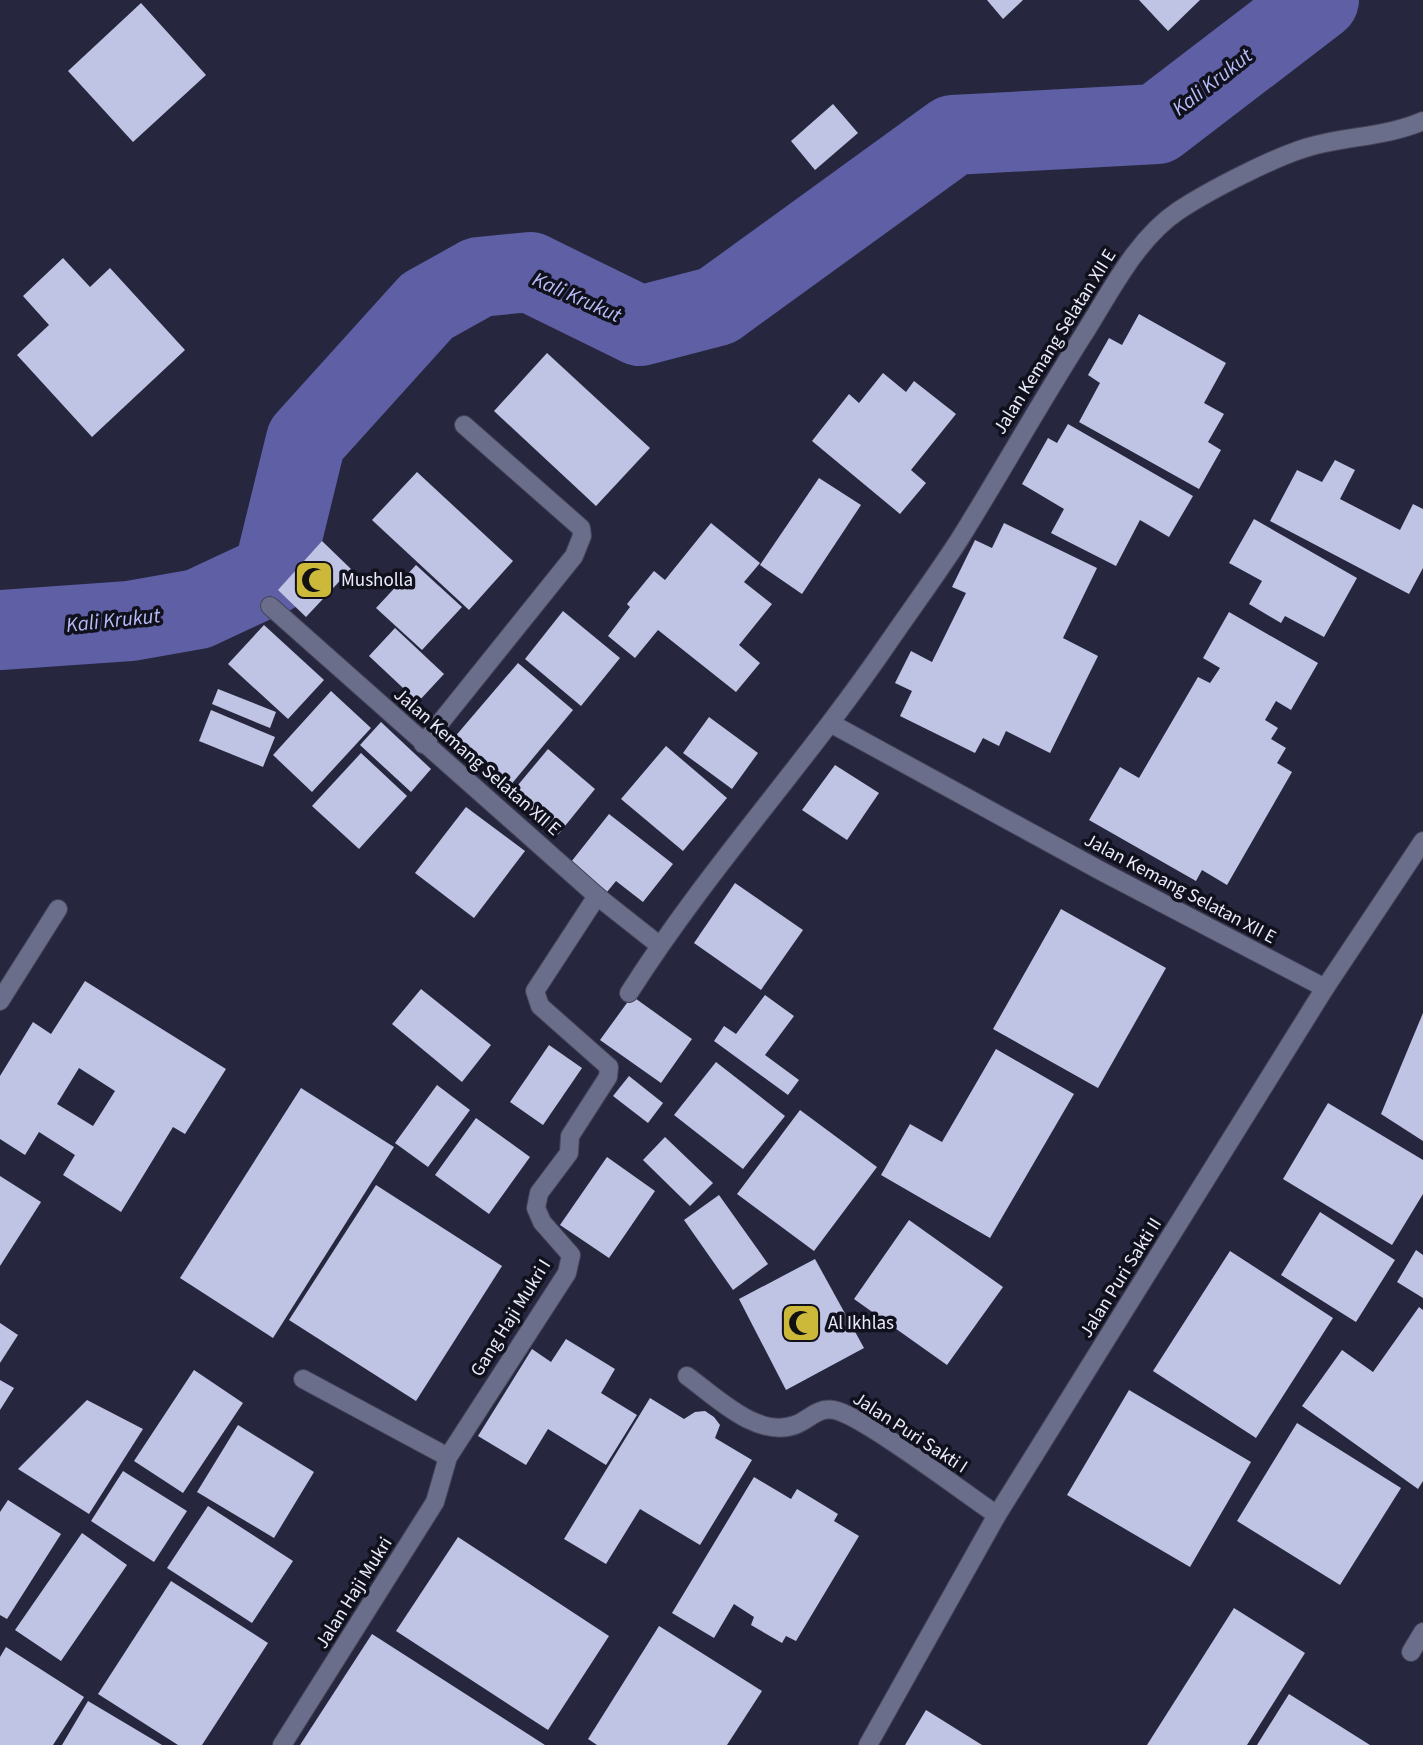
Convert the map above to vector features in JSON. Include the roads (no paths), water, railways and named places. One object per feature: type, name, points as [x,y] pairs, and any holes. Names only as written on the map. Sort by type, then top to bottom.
[{"type":"street","name":"Jalan Kemang Selatan XII E","points":[[629,993],[659,945],[832,724],[961,536],[1031,416],[1139,248],[1176,212],[1284,156],[1316,145],[1363,139],[1405,129],[1423,121]]},
{"type":"street","points":[[423,744],[574,556],[582,536],[581,528],[464,425]]},
{"type":"street","name":"Jalan Kemang Selatan XII E","points":[[270,606],[597,896],[659,945]]},
{"type":"street","name":"Jalan Kemang Selatan XII E","points":[[832,724],[1101,872],[1325,988]]},
{"type":"street","name":"Jalan Puri Sakti II","points":[[867,1745],[997,1515],[1325,988],[1423,841]]},
{"type":"street","name":"Gang Haji Mukri I","points":[[448,1457],[567,1273],[571,1255],[542,1222],[536,1208],[540,1193],[569,1153],[570,1136],[608,1077],[610,1067],[540,1006],[535,991],[597,896]]},
{"type":"street","points":[[0,1001],[58,909]]},
{"type":"street","name":"Jalan Puri Sakti I","points":[[687,1376],[765,1427],[794,1426],[817,1411],[835,1410],[869,1428],[997,1515]]},
{"type":"street","points":[[303,1379],[448,1457]]},
{"type":"street","name":"Jalan Haji Mukri","points":[[282,1745],[435,1502],[448,1457]]},
{"type":"street","points":[[1411,1651],[1423,1632]]},
{"type":"waterway","name":"Kali Krukut","points":[[0,630],[130,621],[198,609],[273,574],[306,440],[427,306],[479,277],[530,272],[640,326],[717,306],[953,135],[1157,124],[1319,0]]},
{"type":"place","name":"Musholla","points":[[314,580]]},
{"type":"place","name":"Al Ikhlas","points":[[801,1323]]}]
